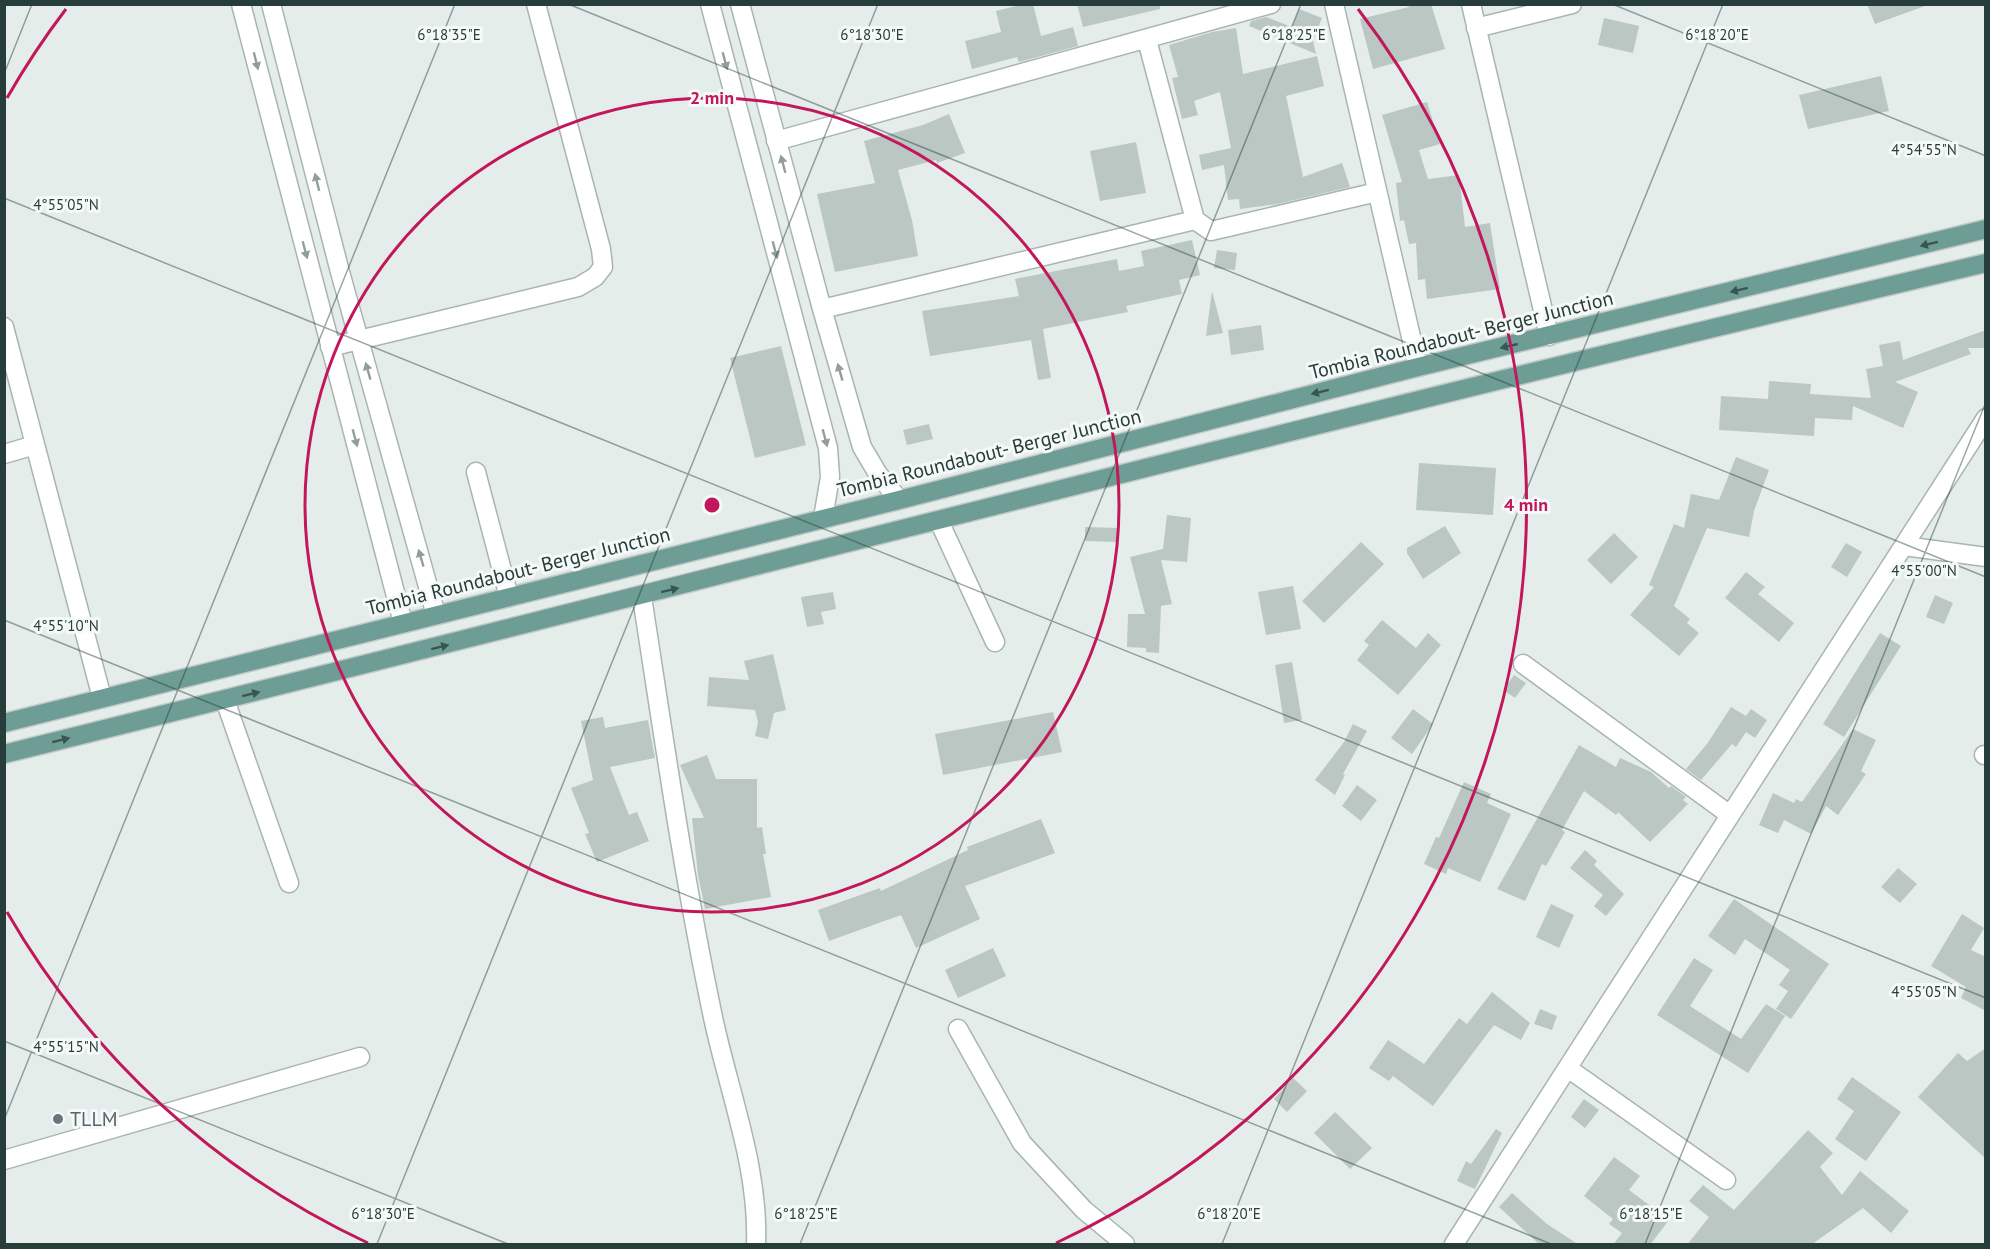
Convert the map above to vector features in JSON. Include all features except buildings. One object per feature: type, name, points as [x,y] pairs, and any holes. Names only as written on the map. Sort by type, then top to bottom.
[{"type":"main road","name":"Tombia Roundabout- Berger Junction","points":[[4,723],[899,500],[1418,367],[1986,229]]},
{"type":"main road","points":[[4,754],[642,597],[1561,363],[1986,263]]},
{"type":"street","points":[[241,4],[404,623]]},
{"type":"street","points":[[271,4],[359,340],[436,615]]},
{"type":"street","points":[[330,348],[578,287],[595,277],[603,267],[601,249],[536,4]]},
{"type":"street","points":[[710,4],[828,448],[830,477],[823,518]]},
{"type":"street","points":[[740,4],[822,309],[862,447],[878,474],[899,500]]},
{"type":"street","points":[[776,141],[1271,4]]},
{"type":"street","points":[[1334,4],[1418,367]]},
{"type":"street","points":[[1471,4],[1549,336]]},
{"type":"street","points":[[1476,28],[1572,4]]},
{"type":"street","points":[[1146,40],[1195,219],[1211,231],[1377,192]]},
{"type":"street","points":[[822,309],[1195,219]]},
{"type":"street","points":[[4,327],[102,698]]},
{"type":"street","points":[[1454,1245],[1986,418]]},
{"type":"street","points":[[4,454],[35,445]]},
{"type":"street","points":[[476,472],[509,597]]},
{"type":"street","points":[[939,521],[995,642]]},
{"type":"street","points":[[1904,546],[1986,557]]},
{"type":"street","points":[[642,597],[678,829],[714,1022],[752,1175],[756,1245]]},
{"type":"street","points":[[1523,663],[1730,815]]},
{"type":"street","points":[[225,700],[289,884]]},
{"type":"street","points":[[958,1029],[1022,1143],[1084,1210],[1125,1245]]},
{"type":"street","points":[[4,1160],[360,1057]]},
{"type":"street","points":[[1569,1069],[1726,1180]]},
{"type":"place","name":"TLLM","points":[[58,1119]]}]
